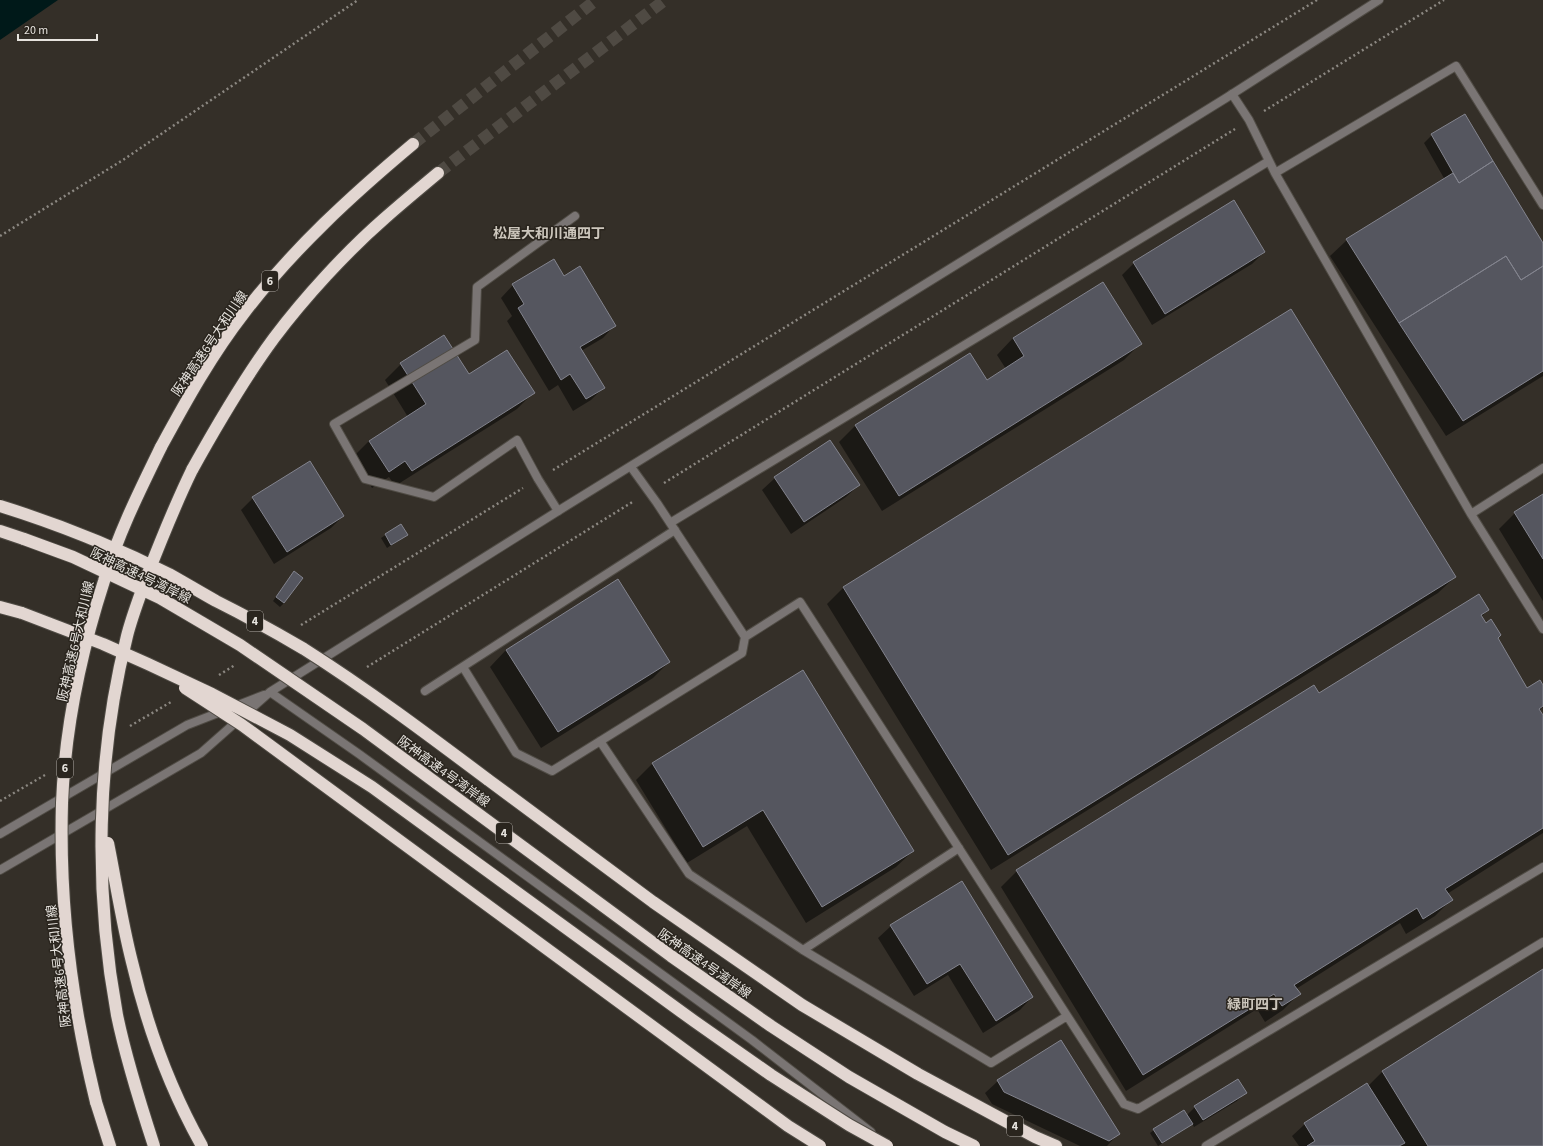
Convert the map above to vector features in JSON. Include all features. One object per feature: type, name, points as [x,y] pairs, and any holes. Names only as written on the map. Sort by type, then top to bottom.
[{"type":"highway","name":"阪神高速6号大和川線","points":[[96,1102],[83,1051],[73,989],[63,874],[62,803],[67,748],[77,686],[91,621],[104,579],[122,532],[161,447],[187,399],[244,313],[274,276],[334,213],[413,144]]},
{"type":"highway","points":[[154,1146],[132,1077],[118,1016],[104,911],[104,777],[116,683],[127,634],[158,546],[192,470],[245,379],[274,338],[344,257],[384,219],[438,173]]},
{"type":"highway","name":"4","points":[[0,506],[71,530],[169,574],[304,649],[427,734],[653,902],[802,1005],[918,1074],[1056,1146]]},
{"type":"highway","name":"阪神高速4号湾岸線","points":[[0,531],[73,557],[160,598],[240,645],[369,734],[671,956],[771,1026],[849,1077],[945,1132],[974,1146]]},
{"type":"highway","points":[[0,606],[96,641],[212,694],[290,734],[372,787],[694,1021],[849,1125],[888,1146]]},
{"type":"highway","points":[[148,664],[242,725],[788,1126],[820,1146]]},
{"type":"highway","points":[[103,815],[132,963],[149,1022],[163,1066],[202,1146]]},
{"type":"highway","points":[[96,1102],[104,1146]]},
{"type":"highway","name":"6","points":[[96,1102],[110,1146]]},
{"type":"street","points":[[0,870],[201,753],[270,692],[558,511],[1232,94],[1379,0]]},
{"type":"street","points":[[1275,173],[1456,66],[1543,205]]},
{"type":"street","points":[[1232,94],[1249,120],[1275,173],[1471,514],[1543,629]]},
{"type":"street","points":[[425,691],[673,527],[1269,160]]},
{"type":"street","points":[[558,511],[538,479],[517,440],[434,496],[365,478],[334,424],[475,340],[477,287],[575,216]]},
{"type":"street","points":[[463,667],[516,753],[552,771],[742,653],[745,638],[673,527],[631,467]]},
{"type":"street","points":[[1471,514],[1543,468]]},
{"type":"street","points":[[745,638],[800,602],[1124,1104],[1138,1109],[1543,867]]},
{"type":"street","points":[[0,834],[187,725],[270,692]]},
{"type":"street","points":[[270,692],[359,754],[752,1040],[888,1146]]},
{"type":"street","points":[[600,741],[689,874],[803,950],[992,1062],[1067,1016]]},
{"type":"street","points":[[803,950],[959,848]]},
{"type":"street","points":[[1206,1146],[1543,942]]},
{"type":"path","points":[[0,236],[123,160],[358,0]]},
{"type":"path","points":[[295,628],[1317,0]]},
{"type":"path","points":[[364,668],[1444,0]]},
{"type":"path","points":[[234,666],[241,662]]},
{"type":"water","points":[[0,0],[58,0],[0,40]]},
{"type":"building","points":[[1465,114],[1493,161],[1459,183],[1431,134]]},
{"type":"building","points":[[1493,161],[1543,243],[1543,266],[1521,280],[1506,256],[1399,323],[1346,239],[1453,173],[1459,183]]},
{"type":"building","points":[[1234,200],[1265,252],[1165,314],[1133,262]]},
{"type":"building","points":[[1506,256],[1521,280],[1543,266],[1543,371],[1463,421],[1399,323]]},
{"type":"building","points":[[554,259],[564,276],[580,266],[616,326],[580,347],[605,388],[586,399],[570,374],[561,380],[518,308],[524,304],[512,284]]},
{"type":"building","points":[[1103,282],[1142,344],[899,496],[855,425],[970,353],[987,380],[1024,356],[1013,338]]},
{"type":"building","points":[[1291,309],[1456,577],[1008,855],[843,587]]},
{"type":"building","points":[[444,335],[469,374],[507,350],[535,393],[412,471],[405,461],[389,472],[369,441],[426,404],[400,363]]},
{"type":"building","points":[[830,440],[860,485],[804,522],[774,477]]},
{"type":"building","points":[[310,461],[344,516],[287,552],[252,497]]},
{"type":"building","points":[[1543,494],[1543,559],[1514,512]]},
{"type":"building","points":[[401,524],[408,535],[391,545],[385,534]]},
{"type":"building","points":[[294,571],[303,578],[284,603],[276,597]]},
{"type":"building","points":[[618,579],[670,662],[558,732],[506,650]]},
{"type":"building","points":[[1479,594],[1489,610],[1481,615],[1486,623],[1491,619],[1501,635],[1498,638],[1527,688],[1540,680],[1543,685],[1543,706],[1539,709],[1543,715],[1543,828],[1445,889],[1453,900],[1423,919],[1417,908],[1294,985],[1301,994],[1282,1006],[1274,994],[1143,1075],[1016,870],[1314,685],[1319,693]]},
{"type":"building","points":[[803,670],[914,851],[822,907],[763,810],[703,847],[652,763]]},
{"type":"building","points":[[962,881],[1033,997],[996,1021],[960,964],[927,984],[890,925]]},
{"type":"building","points":[[1543,969],[1543,1146],[1428,1146],[1382,1071]]},
{"type":"building","points":[[1061,1040],[1120,1134],[1109,1141],[1004,1092],[997,1080]]},
{"type":"building","points":[[1238,1079],[1247,1093],[1203,1120],[1194,1106]]},
{"type":"building","points":[[1367,1083],[1405,1143],[1399,1146],[1307,1146],[1315,1141],[1304,1123]]},
{"type":"building","points":[[1184,1110],[1193,1124],[1162,1143],[1153,1129]]},
{"type":"tunnel","points":[[413,144],[596,0]]},
{"type":"tunnel","points":[[438,173],[665,0]]},
{"type":"district","name":"松屋大和川通四丁","points":[[549,233]]},
{"type":"district","name":"緑町四丁","points":[[1255,1004]]}]
